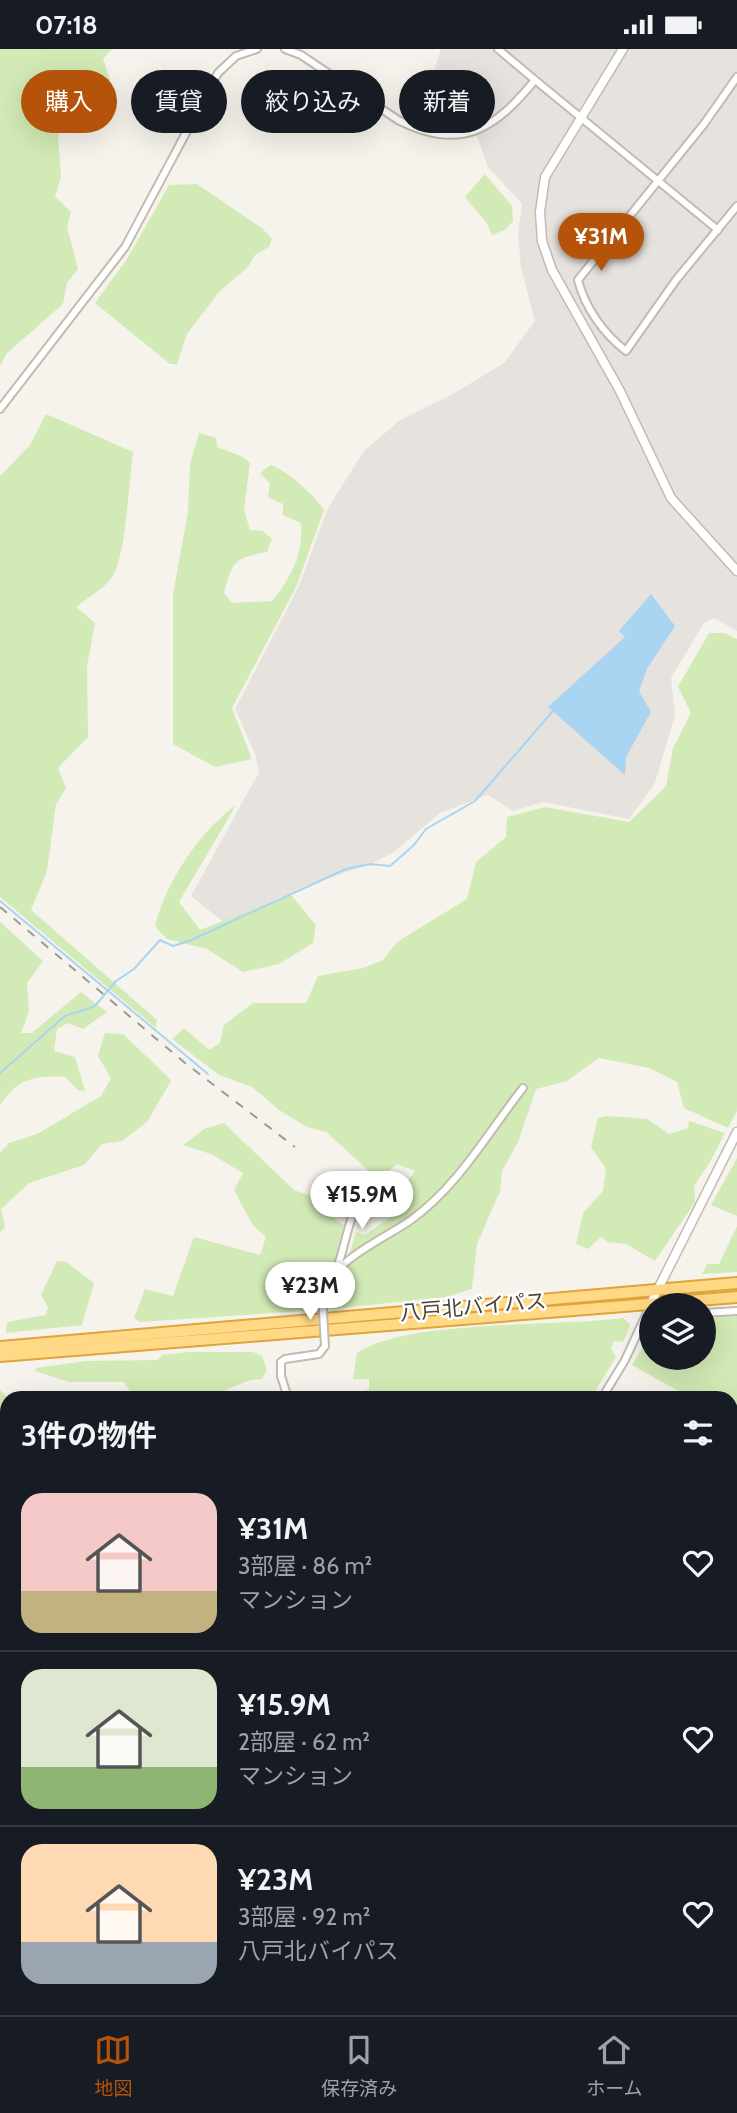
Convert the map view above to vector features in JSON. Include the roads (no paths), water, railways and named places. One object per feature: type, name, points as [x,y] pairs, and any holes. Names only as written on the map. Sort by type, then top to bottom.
[{"type":"highway","name":"八戸北バイパス","points":[[0,1347],[737,1283]]},
{"type":"highway","name":"八戸北バイパス","points":[[716,1298],[737,1297]]},
{"type":"highway","name":"八戸北バイパス","points":[[0,1356],[639,1304]]},
{"type":"street","points":[[0,409],[125,247],[218,73],[236,56],[257,49]]},
{"type":"street","points":[[285,49],[301,55],[398,120],[415,129],[444,135],[490,125],[513,107],[536,80]]},
{"type":"street","points":[[498,49],[718,230]]},
{"type":"street","points":[[623,49],[545,177],[541,194],[542,241],[552,270],[620,391],[671,498],[737,571]]},
{"type":"street","points":[[737,77],[705,124],[578,281],[608,337],[626,351],[676,281],[737,206]]},
{"type":"street","points":[[334,1275],[442,1194],[465,1168],[523,1088]]},
{"type":"street","points":[[657,1292],[737,1132]]},
{"type":"street","points":[[286,1391],[281,1376],[281,1362],[285,1359],[319,1354],[325,1346],[322,1296],[334,1275],[358,1202],[367,1189],[386,1180]]},
{"type":"street","points":[[716,1312],[737,1311]]},
{"type":"street","points":[[606,1391],[639,1330]]},
{"type":"water","points":[[651,594],[675,626],[647,669],[639,691],[651,712],[626,757],[625,775],[548,707],[625,637],[619,631]]},
{"type":"waterway","points":[[0,1073],[65,1016],[95,1006],[116,981],[134,969],[160,940],[173,946],[189,941],[346,869],[370,864],[390,866],[414,845],[426,829],[475,801],[553,711]]},
{"type":"waterway","points":[[0,901],[208,1074]]},
{"type":"railway","points":[[0,907],[185,1063],[295,1147]]}]
